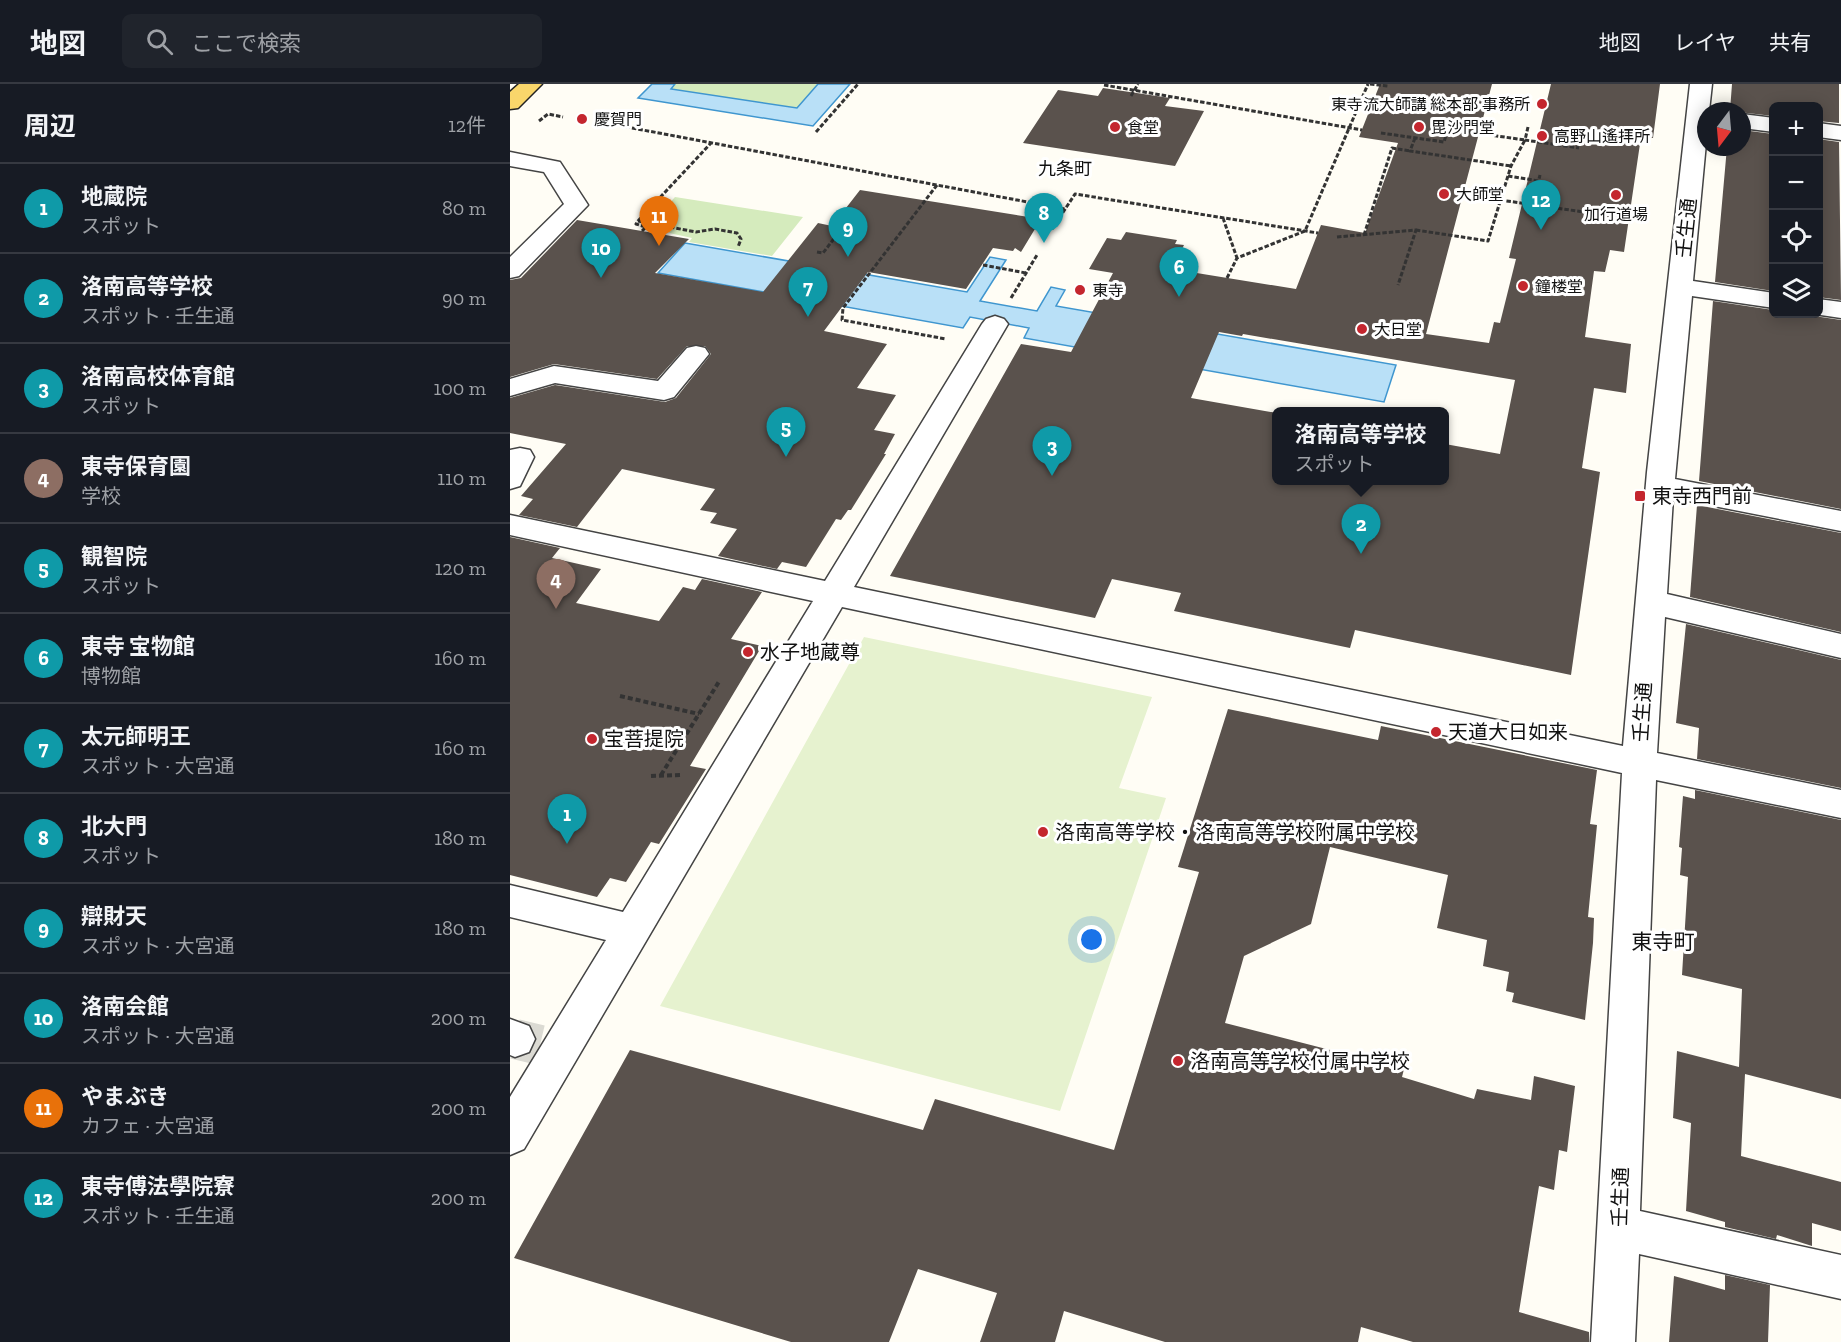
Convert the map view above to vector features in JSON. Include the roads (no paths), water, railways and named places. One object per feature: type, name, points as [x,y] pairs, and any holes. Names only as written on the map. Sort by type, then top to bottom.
[{"type":"street","name":"壬生通","points":[[1701,84],[1702,102]]},
{"type":"street","points":[[1751,122],[1769,124]]},
{"type":"street","points":[[1823,131],[1841,133]]},
{"type":"street","name":"壬生通","points":[[1613,1342],[1638,762],[1660,486],[1680,287],[1697,155]]},
{"type":"street","points":[[510,159],[552,167],[576,205],[510,271]]},
{"type":"street","points":[[1680,287],[1769,300]]},
{"type":"street","points":[[1823,308],[1841,310]]},
{"type":"street","points":[[510,1135],[531,1043],[632,930],[995,325]]},
{"type":"street","points":[[510,388],[554,374],[664,391],[696,354]]},
{"type":"street","points":[[1660,486],[1841,521]]},
{"type":"street","points":[[510,525],[1332,701],[1841,804]]},
{"type":"street","points":[[1651,602],[1841,646]]},
{"type":"street","points":[[510,901],[632,930]]},
{"type":"street","points":[[1619,1228],[1841,1277]]},
{"type":"water","points":[[652,84],[675,84],[671,89],[797,108],[818,84],[850,84],[813,126],[638,98]]},
{"type":"water","points":[[685,243],[967,292],[990,257],[1006,260],[980,301],[1037,311],[1051,287],[1065,290],[1056,306],[1396,365],[1384,402],[1024,338],[1029,328],[970,317],[963,328],[658,273]]},
{"type":"tunnel","points":[[515,1039],[540,1045]]},
{"type":"place","name":"東寺流大師講 総本部 事務所","points":[[1542,104]]},
{"type":"place","name":"慶賀門","points":[[582,119]]},
{"type":"place","name":"食堂","points":[[1115,127]]},
{"type":"place","name":"毘沙門堂","points":[[1419,127]]},
{"type":"place","name":"高野山遙拝所","points":[[1542,136]]},
{"type":"place","name":"大師堂","points":[[1444,194]]},
{"type":"place","name":"加行道場","points":[[1616,195]]},
{"type":"place","name":"東寺傅法學院寮","points":[[1541,230]]},
{"type":"place","name":"北大門","points":[[1044,243]]},
{"type":"place","name":"やまぶき","points":[[659,246]]},
{"type":"place","name":"辯財天","points":[[848,257]]},
{"type":"place","name":"洛南会館","points":[[601,278]]},
{"type":"place","name":"鐘楼堂","points":[[1523,286]]},
{"type":"place","name":"東寺","points":[[1080,290]]},
{"type":"place","name":"東寺 宝物館","points":[[1179,297]]},
{"type":"place","name":"太元師明王","points":[[808,317]]},
{"type":"place","name":"大日堂","points":[[1362,329]]},
{"type":"place","name":"観智院","points":[[786,457]]},
{"type":"place","name":"洛南高校体育館","points":[[1052,476]]},
{"type":"place","name":"東寺西門前","points":[[1640,496]]},
{"type":"place","name":"洛南高等学校","points":[[1361,554]]},
{"type":"place","name":"東寺保育園","points":[[556,609]]},
{"type":"place","name":"水子地蔵尊","points":[[748,652]]},
{"type":"place","name":"天道大日如来","points":[[1436,732]]},
{"type":"place","name":"宝菩提院","points":[[592,739]]},
{"type":"place","name":"洛南高等学校・洛南高等学校附属中学校","points":[[1043,832]]},
{"type":"place","name":"地蔵院","points":[[567,844]]},
{"type":"place","name":"洛南高等学校付属中学校","points":[[1178,1061]]},
{"type":"district","name":"九条町","points":[[1065,169]]},
{"type":"district","name":"東寺町","points":[[1663,941]]}]
